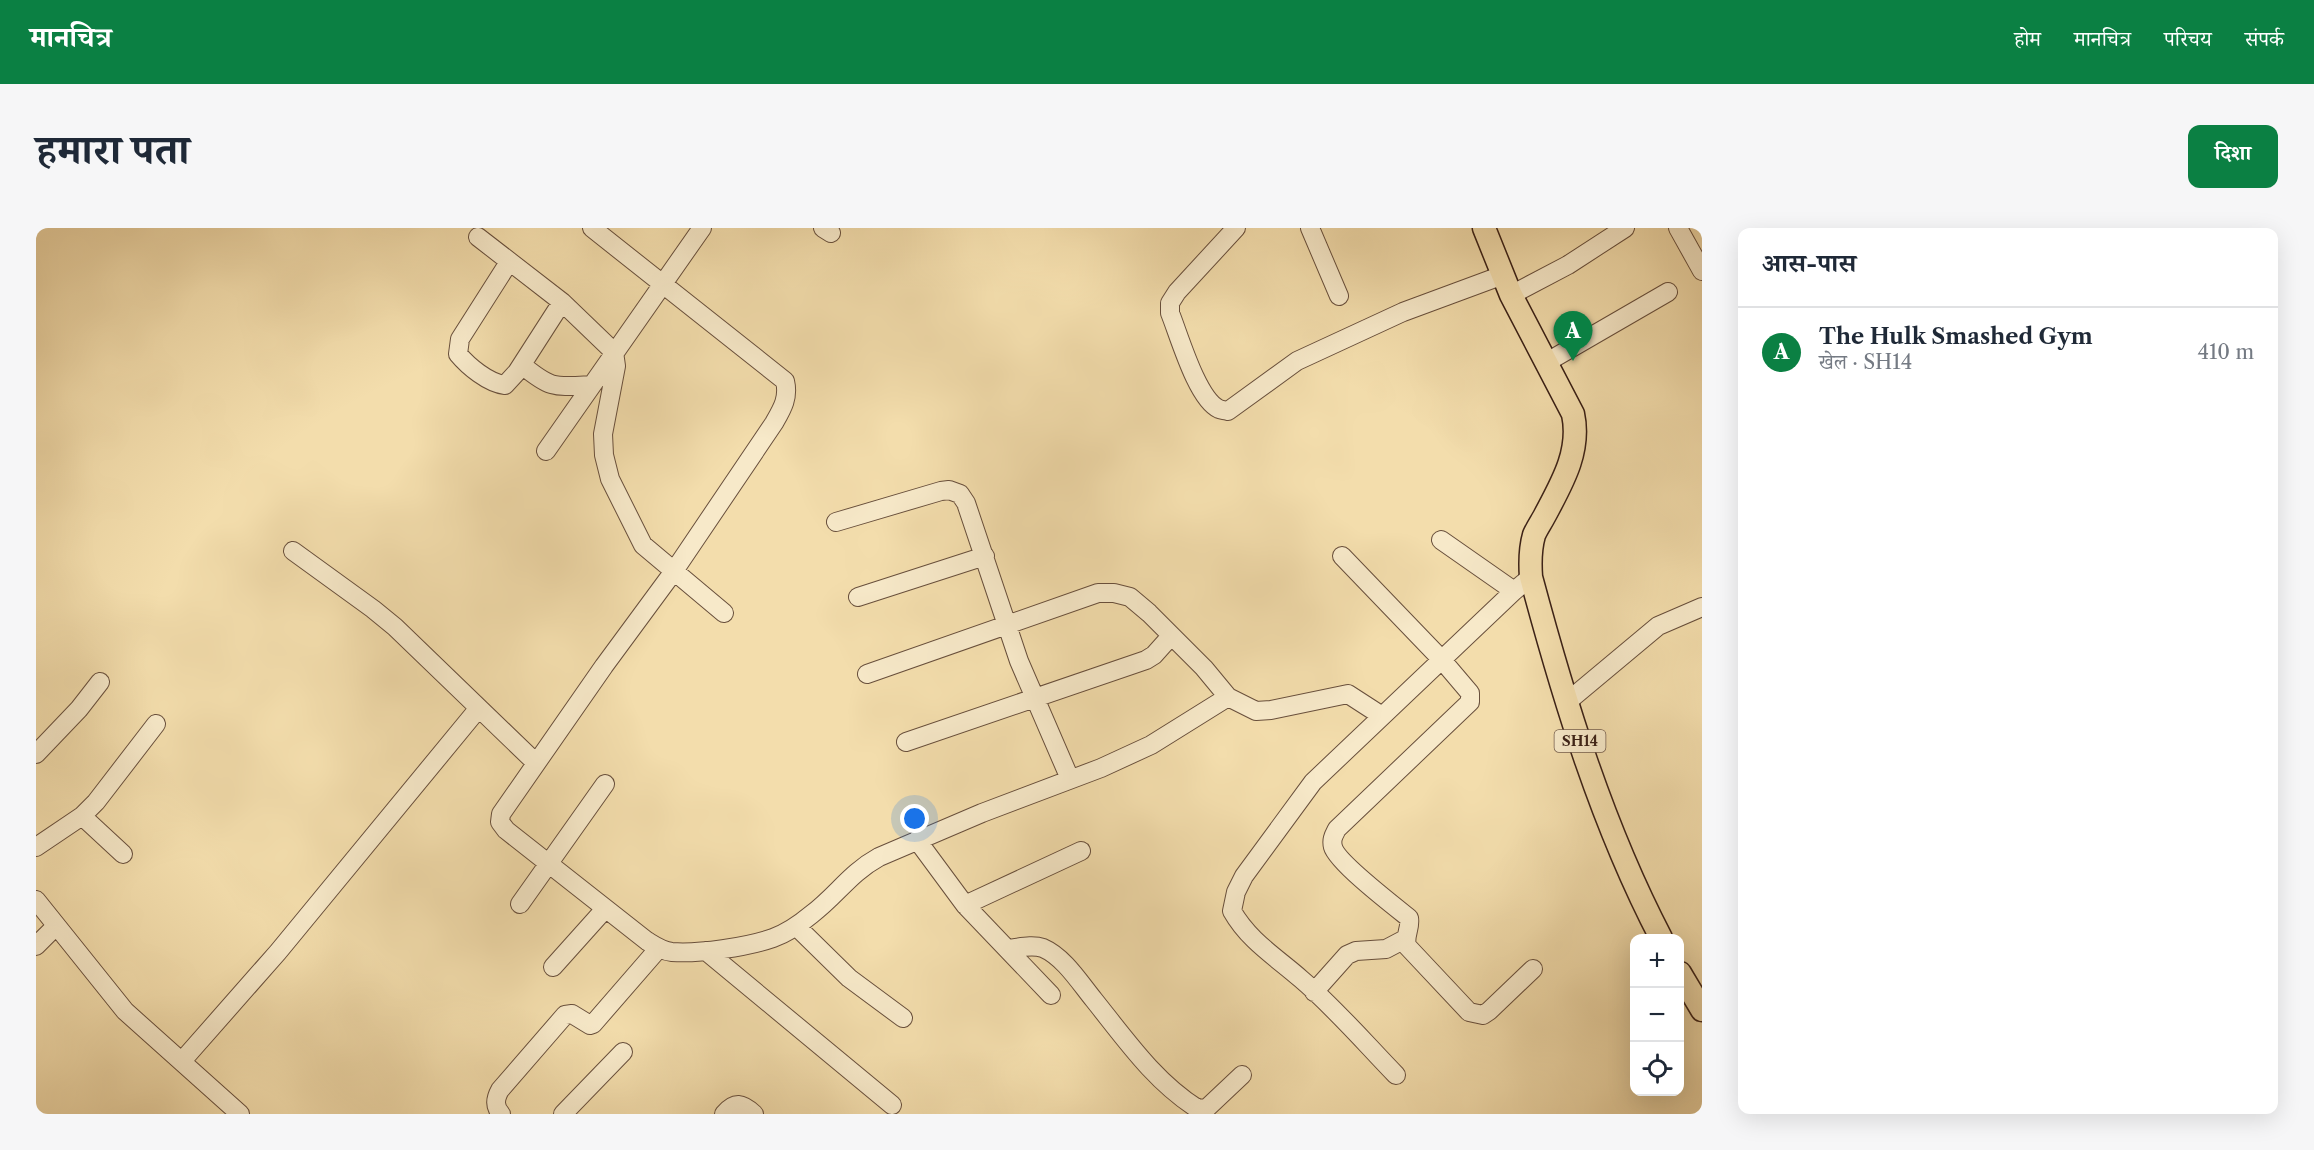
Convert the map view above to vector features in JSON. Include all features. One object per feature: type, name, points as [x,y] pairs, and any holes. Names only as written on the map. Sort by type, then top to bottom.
[{"type":"main road","name":"SH14","points":[[1484,228],[1507,285],[1567,399],[1577,430],[1565,477],[1534,535],[1530,559],[1531,577],[1567,702],[1630,874],[1659,934]]},
{"type":"main road","points":[[1684,980],[1702,1010]]},
{"type":"street","points":[[592,228],[785,381],[787,389],[786,399],[774,423],[674,571],[503,809],[501,822],[506,830],[605,909],[659,948],[671,952],[706,951],[772,939],[814,913],[863,866],[917,840],[1151,745],[1228,698]]},
{"type":"street","points":[[1236,228],[1177,292],[1170,303],[1170,313],[1198,384],[1218,409],[1228,411],[1297,361],[1403,312],[1507,285],[1568,265],[1625,228]]},
{"type":"street","points":[[1310,228],[1339,296]]},
{"type":"street","points":[[1678,228],[1702,270]]},
{"type":"street","points":[[546,451],[698,230]]},
{"type":"street","points":[[478,237],[562,302],[614,352],[616,366],[603,434],[604,455],[610,479],[643,545],[724,613]]},
{"type":"street","points":[[509,262],[464,330],[458,345],[458,354],[464,362],[498,384],[505,385],[522,365],[562,302]]},
{"type":"street","points":[[1546,362],[1668,292]]},
{"type":"street","points":[[522,365],[549,385],[561,387],[591,385]]},
{"type":"street","points":[[836,522],[941,491],[949,490],[960,494],[966,503],[985,555],[1019,661],[1070,779]]},
{"type":"street","points":[[1441,540],[1514,591]]},
{"type":"street","points":[[293,551],[395,627],[536,763]]},
{"type":"street","points":[[858,597],[985,555]]},
{"type":"street","points":[[1342,556],[1442,660],[1470,693],[1470,702],[1337,829],[1332,837],[1333,848],[1342,861],[1409,918],[1410,924],[1405,939],[1407,946],[1469,1012],[1483,1015],[1489,1011],[1533,969]]},
{"type":"street","points":[[1396,1075],[1314,992],[1259,946],[1241,927],[1232,911],[1236,892],[1244,876],[1313,782],[1531,577]]},
{"type":"street","points":[[867,674],[1098,593],[1114,593],[1130,597],[1149,613],[1217,683],[1228,698],[1256,711],[1348,694],[1382,716]]},
{"type":"street","points":[[1567,702],[1659,626],[1702,607]]},
{"type":"street","points":[[906,742],[1146,660],[1172,636]]},
{"type":"street","points":[[36,754],[79,709],[100,682]]},
{"type":"street","points":[[182,1061],[278,952],[478,709]]},
{"type":"street","points":[[36,847],[82,816],[96,802],[156,724]]},
{"type":"street","points":[[520,904],[605,784]]},
{"type":"street","points":[[82,816],[123,854]]},
{"type":"street","points":[[917,840],[965,905],[1051,995]]},
{"type":"street","points":[[965,905],[1081,851]]},
{"type":"street","points":[[36,900],[125,1011],[240,1114]]},
{"type":"street","points":[[553,967],[605,909]]},
{"type":"street","points":[[36,946],[56,926]]},
{"type":"street","points":[[796,926],[849,978],[903,1018]]},
{"type":"street","points":[[1314,992],[1347,955],[1356,951],[1386,949],[1405,939]]},
{"type":"street","points":[[1007,950],[1035,946],[1054,955],[1071,972],[1148,1067],[1172,1091],[1198,1110],[1207,1108],[1242,1075]]},
{"type":"street","points":[[501,1114],[495,1100],[500,1090],[565,1015],[572,1014],[590,1025],[593,1024],[659,948]]},
{"type":"street","points":[[706,951],[892,1105]]},
{"type":"street","points":[[563,1114],[623,1052]]},
{"type":"street","points":[[724,1114],[730,1107],[737,1104],[745,1106],[754,1114]]},
{"type":"place","name":"The Hulk Smashed Gym","points":[[1573,361]]}]
